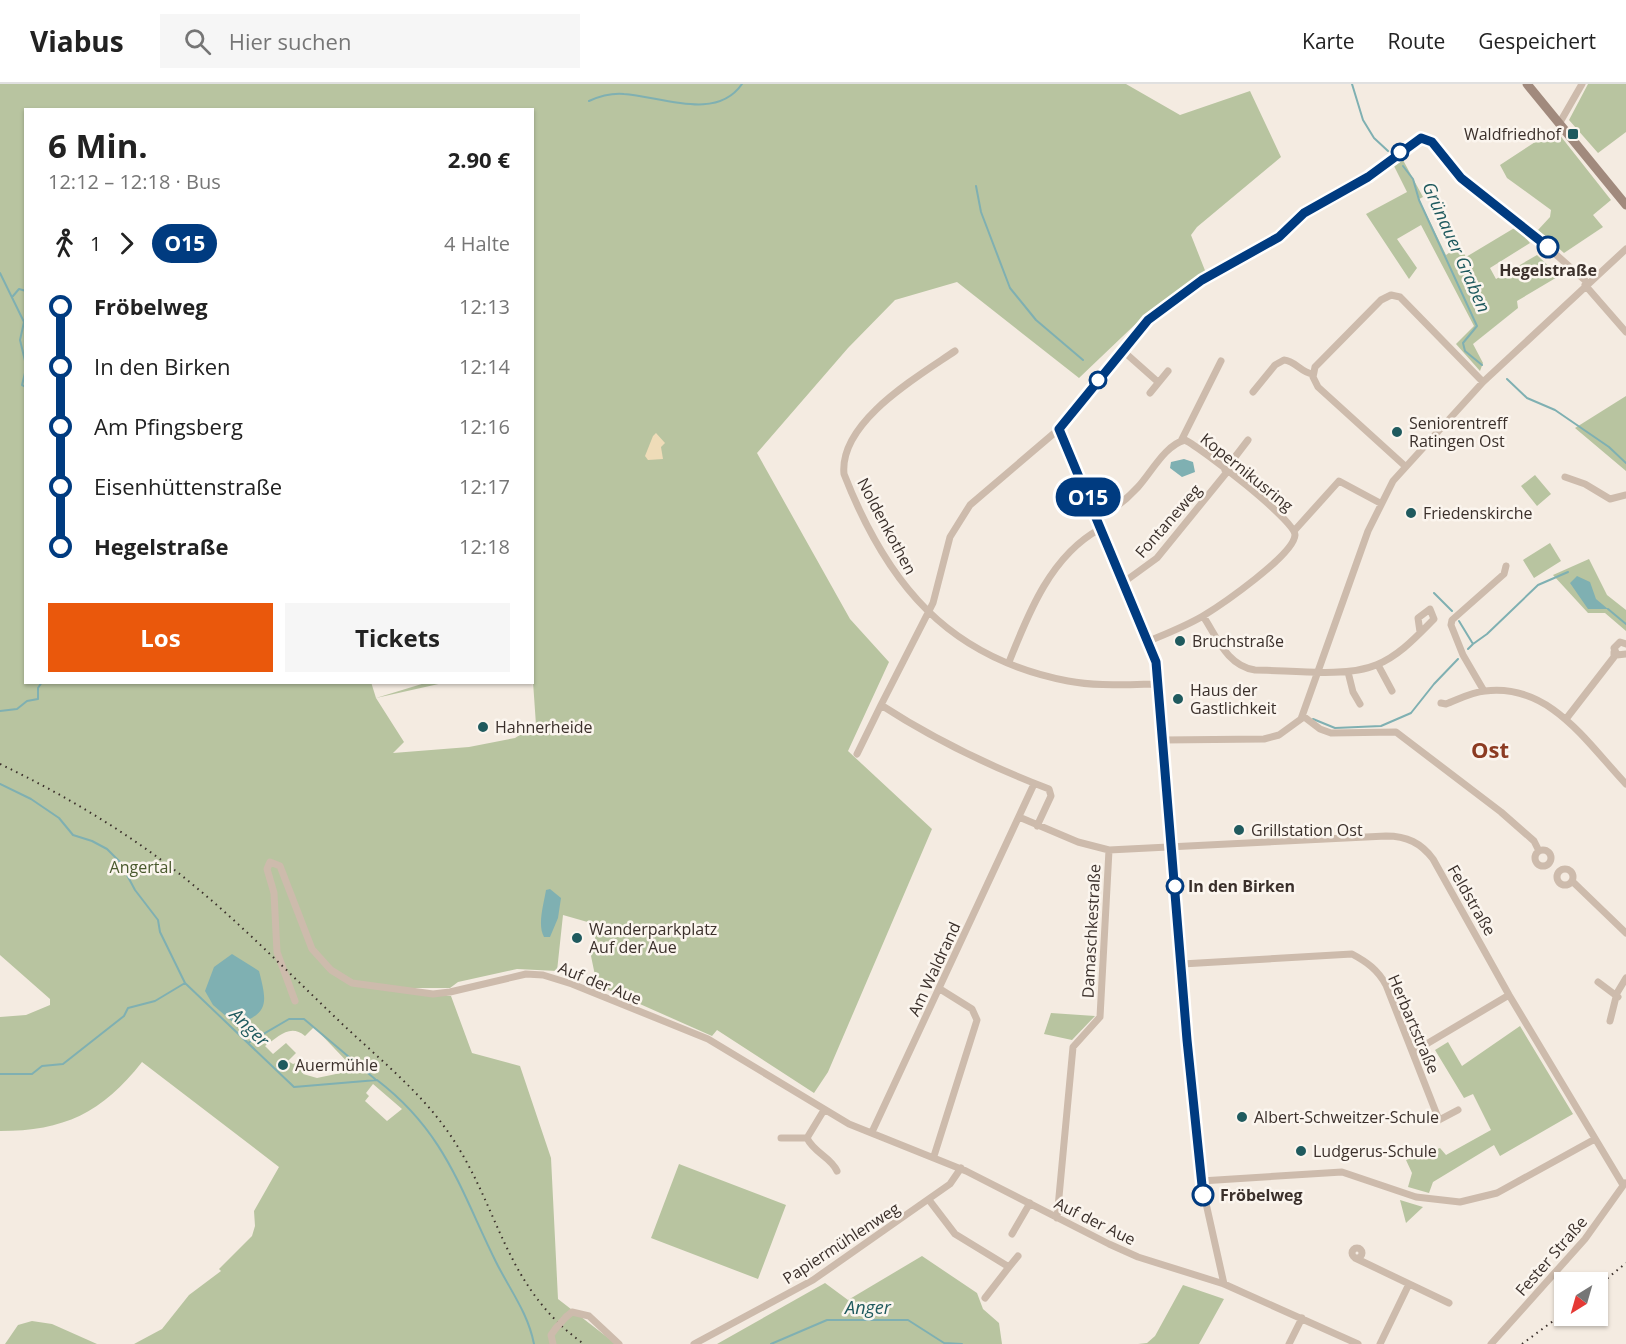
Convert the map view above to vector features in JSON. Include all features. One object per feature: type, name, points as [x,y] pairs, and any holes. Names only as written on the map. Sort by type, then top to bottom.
[{"type":"main road","points":[[1527,84],[1626,204]]},
{"type":"street","points":[[1559,124],[1582,84]]},
{"type":"street","points":[[857,754],[929,612],[950,537],[969,505],[1059,429],[1148,320],[1202,280],[1279,237],[1309,210],[1368,177],[1415,140],[1424,137],[1461,178],[1535,236],[1586,284],[1626,332]]},
{"type":"street","points":[[1164,740],[1271,738],[1293,727],[1303,716],[1380,503],[1405,466],[1483,382],[1626,249]]},
{"type":"street","points":[[1405,466],[1318,387],[1313,374],[1315,367],[1373,309],[1391,295],[1400,297],[1483,382]]},
{"type":"street","points":[[1122,350],[1158,382]]},
{"type":"street","name":"Noldenkothen","points":[[955,351],[876,411],[847,446],[843,464],[848,484],[891,568],[908,592],[929,612],[962,638],[1009,662],[1039,674],[1068,681],[1113,686],[1160,684]]},
{"type":"street","points":[[1253,392],[1275,365],[1284,360],[1292,361],[1305,373],[1313,374]]},
{"type":"street","points":[[1181,441],[1221,361]]},
{"type":"street","points":[[1150,393],[1168,371]]},
{"type":"street","points":[[1059,429],[1149,640],[1160,684],[1201,1181],[1224,1284]]},
{"type":"street","name":"Kopernikusring","points":[[1096,519],[1116,508],[1181,441],[1189,442],[1260,497],[1294,531],[1293,540],[1288,548],[1263,572],[1214,609],[1149,640]]},
{"type":"street","name":"Fontaneweg","points":[[1124,582],[1157,558],[1248,441]]},
{"type":"street","points":[[1565,477],[1585,484],[1610,499],[1626,495]]},
{"type":"street","points":[[1294,531],[1340,481],[1380,503]]},
{"type":"street","points":[[1009,662],[1029,612],[1046,583],[1073,551],[1100,529]]},
{"type":"street","points":[[1484,691],[1463,655],[1460,641],[1451,625],[1452,620],[1504,574],[1506,566]]},
{"type":"street","points":[[1203,616],[1228,657],[1243,668],[1348,672],[1378,664],[1420,632]]},
{"type":"street","points":[[1566,718],[1614,657],[1617,643],[1626,644]]},
{"type":"street","points":[[1614,652],[1619,656],[1626,654]]},
{"type":"street","points":[[1378,664],[1392,691]]},
{"type":"street","points":[[1348,672],[1353,692],[1360,704]]},
{"type":"street","points":[[1441,703],[1446,704],[1484,691],[1517,692],[1538,698],[1566,718],[1626,783]]},
{"type":"street","points":[[881,705],[945,745],[1051,792],[1038,826]]},
{"type":"street","points":[[1303,716],[1320,729],[1331,733],[1396,732],[1501,812],[1534,842],[1539,851]]},
{"type":"street","points":[[1034,784],[1019,817],[1038,826],[1078,842],[1109,850],[1172,846]]},
{"type":"street","name":"Am Waldrand","points":[[872,1132],[1019,817]]},
{"type":"street","name":"Feldstraße","points":[[1172,846],[1386,836],[1416,842],[1433,859],[1509,994],[1595,1139],[1625,1183]]},
{"type":"street","name":"Damaschkestraße","points":[[1057,1218],[1073,1047],[1100,1017],[1109,850]]},
{"type":"street","points":[[1539,851],[1549,852],[1560,883],[1567,885],[1572,881]]},
{"type":"street","points":[[1539,851],[1535,859],[1538,864],[1571,871],[1572,881],[1626,933]]},
{"type":"street","name":"Auf der Aue","points":[[295,1000],[277,952],[274,893],[267,869],[268,863],[273,862],[280,866],[312,950],[331,970],[352,983],[433,994],[526,974],[543,975],[708,1040],[824,1110],[961,1168],[1138,1257],[1224,1284],[1358,1344]]},
{"type":"street","name":"Herbartstraße","points":[[1182,964],[1352,954],[1370,964],[1382,977],[1439,1120],[1458,1110]]},
{"type":"street","points":[[1610,1021],[1611,1011],[1618,997],[1617,993],[1626,978]]},
{"type":"street","points":[[1598,982],[1618,997]]},
{"type":"street","points":[[934,1156],[977,1020],[972,1008],[940,989]]},
{"type":"street","points":[[1413,1052],[1509,994]]},
{"type":"street","points":[[807,1138],[824,1110]]},
{"type":"street","points":[[781,1138],[807,1138]]},
{"type":"street","points":[[807,1138],[811,1147],[834,1164],[837,1172]]},
{"type":"street","points":[[1201,1181],[1342,1172],[1416,1197],[1460,1202],[1497,1192],[1595,1139]]},
{"type":"street","name":"Papiermühlenweg","points":[[694,1344],[813,1280],[929,1200],[954,1181],[961,1168]]},
{"type":"street","name":"Fester Straße","points":[[1491,1344],[1585,1239],[1625,1183]]},
{"type":"street","points":[[929,1200],[955,1234],[1009,1266]]},
{"type":"street","points":[[1012,1234],[1029,1203]]},
{"type":"street","points":[[985,1298],[1017,1256]]},
{"type":"street","points":[[1355,1258],[1449,1303]]},
{"type":"street","points":[[1380,1344],[1409,1284]]},
{"type":"street","points":[[553,1344],[551,1335],[572,1312],[589,1316],[619,1344]]},
{"type":"street","points":[[1289,1344],[1302,1318]]},
{"type":"green space","name":"Angertal","points":[[0,84],[1126,84],[1180,115],[1250,91],[1281,157],[1197,227],[1191,235],[1206,273],[1144,316],[1079,378],[957,282],[895,300],[848,348],[757,453],[850,619],[889,662],[848,751],[932,829],[828,1072],[814,1093],[717,1030],[712,1036],[597,985],[591,956],[598,925],[563,915],[557,971],[517,969],[458,982],[450,988],[412,988],[429,996],[451,996],[472,1053],[520,1066],[551,1158],[558,1299],[616,1344],[134,1344],[162,1329],[189,1295],[221,1271],[219,1269],[252,1236],[255,1226],[254,1211],[279,1167],[142,1062],[112,1094],[80,1116],[44,1127],[0,1131],[0,1017],[26,1015],[50,1005],[50,999],[0,955]],"holes":[[[314,1027],[355,1070],[317,1078],[303,1074],[305,1071],[296,1063],[288,1061],[296,1053],[286,1043],[273,1054],[265,1046],[279,1035],[289,1031],[300,1032],[305,1036]],[[373,1084],[402,1109],[387,1121],[365,1101],[369,1096],[366,1093]]]},
{"type":"green space","points":[[1588,84],[1626,84],[1626,132],[1598,153],[1569,120]]},
{"type":"green space","points":[[1555,129],[1611,200],[1593,215],[1603,227],[1564,253],[1538,230],[1550,217],[1551,210],[1507,178],[1500,165]]},
{"type":"green space","points":[[1403,160],[1423,197],[1419,199],[1446,255],[1459,246],[1466,257],[1516,227],[1530,243],[1490,268],[1496,279],[1537,255],[1559,276],[1517,301],[1518,308],[1473,344],[1483,363],[1480,371],[1456,344],[1474,326],[1421,225],[1397,239],[1417,268],[1409,279],[1366,214],[1407,192],[1394,166]]},
{"type":"green space","points":[[1626,396],[1626,471],[1575,428]]},
{"type":"green space","points":[[1535,475],[1551,494],[1537,506],[1521,486]]},
{"type":"green space","points":[[1550,543],[1561,561],[1534,578],[1523,560]]},
{"type":"green space","points":[[1589,559],[1607,595],[1626,610],[1626,631],[1605,613],[1588,613],[1553,575]]},
{"type":"green space","points":[[422,684],[439,684],[376,698]]},
{"type":"green space","points":[[1051,1013],[1095,1016],[1072,1040],[1044,1034]]},
{"type":"green space","points":[[1520,1026],[1573,1114],[1500,1156],[1494,1145],[1433,1182],[1429,1193],[1408,1187],[1412,1173],[1406,1160],[1423,1145],[1429,1152],[1440,1148],[1446,1155],[1491,1130],[1473,1094],[1464,1098],[1435,1050],[1448,1042],[1462,1066]]},
{"type":"green space","points":[[679,1164],[786,1205],[758,1279],[651,1238]]},
{"type":"green space","points":[[1400,1200],[1423,1207],[1406,1223]]},
{"type":"green space","points":[[922,1256],[977,1293],[983,1309],[999,1323],[1002,1344],[717,1344],[825,1283],[848,1300]]},
{"type":"green space","points":[[1183,1285],[1224,1299],[1199,1344],[1138,1344],[1147,1343],[1155,1336]]},
{"type":"green space","points":[[32,1321],[52,1324],[97,1344],[5,1344],[18,1325]]},
{"type":"sand","points":[[656,433],[665,443],[661,447],[663,459],[648,460],[645,456]]},
{"type":"water","points":[[1184,459],[1193,462],[1195,472],[1182,477],[1170,468],[1171,462]]},
{"type":"water","points":[[1577,576],[1590,582],[1596,599],[1608,609],[1588,609],[1570,583]]},
{"type":"water","points":[[550,889],[561,898],[558,918],[550,937],[544,937],[541,926],[542,914],[546,890]]},
{"type":"water","points":[[232,954],[259,971],[264,991],[263,1006],[260,1011],[255,1016],[235,1024],[213,1005],[205,991],[214,967]]},
{"type":"waterway","points":[[589,101],[606,95],[620,94],[670,102],[703,104],[718,102],[731,95],[742,84]]},
{"type":"waterway","name":"Grünauer Graben","points":[[1352,84],[1363,120],[1374,138],[1388,151]]},
{"type":"waterway","name":"Grünauer Graben","points":[[1403,166],[1413,179],[1419,200],[1477,326],[1463,343],[1465,351],[1482,365]]},
{"type":"waterway","points":[[976,186],[981,212],[1010,288],[1036,320],[1083,360]]},
{"type":"waterway","points":[[0,273],[24,322]]},
{"type":"waterway","points":[[13,296],[19,289],[24,290]]},
{"type":"waterway","points":[[24,322],[20,340],[24,357]]},
{"type":"waterway","points":[[24,377],[22,385],[24,386]]},
{"type":"waterway","name":"Grünauer Graben","points":[[1507,379],[1527,398],[1555,410],[1609,447],[1626,463]]},
{"type":"waterway","points":[[1459,621],[1473,644],[1487,634],[1538,585],[1568,572]]},
{"type":"waterway","points":[[1434,593],[1452,611]]},
{"type":"waterway","points":[[1608,609],[1626,624]]},
{"type":"waterway","points":[[1468,649],[1473,644]]},
{"type":"waterway","points":[[1313,719],[1335,728],[1381,726],[1411,713],[1458,659]]},
{"type":"waterway","points":[[0,711],[17,709],[27,701],[38,699],[38,688],[41,684]]},
{"type":"waterway","name":"Anger","points":[[0,784],[31,799],[59,818],[73,835],[107,849],[120,862],[135,890],[158,920],[160,932],[185,983],[294,1087],[377,1080],[400,1100],[419,1120],[448,1163],[523,1312],[534,1344]]},
{"type":"waterway","points":[[0,1074],[32,1074],[42,1066],[63,1064],[124,1016],[128,1008],[155,1001],[185,983]]},
{"type":"waterway","points":[[248,1043],[289,1019],[304,1019],[375,1079]]},
{"type":"waterway","name":"Anger","points":[[771,1344],[827,1320],[908,1320],[944,1343],[962,1344]]},
{"type":"railway","points":[[0,764],[100,818],[170,867],[247,932],[407,1085],[446,1129],[464,1157],[504,1243],[535,1296],[557,1321],[584,1344]]},
{"type":"railway","points":[[1608,1278],[1626,1263]]},
{"type":"railway","points":[[1522,1344],[1554,1320]]},
{"type":"bus line","name":"O15","points":[[1203,1195],[1187,1040],[1160,684],[1156,662],[1149,640],[1059,429],[1148,320],[1202,280],[1279,237],[1304,213],[1368,177],[1415,140],[1424,137],[1432,142],[1461,178],[1548,247]]},
{"type":"place","name":"Waldfriedhof","points":[[1573,134]]},
{"type":"place","name":"Hegelstraße","points":[[1548,247]]},
{"type":"place","name":"Seniorentreff Ratingen Ost","points":[[1397,432]]},
{"type":"place","name":"Friedenskirche","points":[[1411,513]]},
{"type":"place","name":"Bruchstraße","points":[[1180,641]]},
{"type":"place","name":"Haus der Gastlichkeit","points":[[1178,699]]},
{"type":"place","name":"Hahnerheide","points":[[483,727]]},
{"type":"place","name":"Grillstation Ost","points":[[1239,830]]},
{"type":"place","name":"In den Birken","points":[[1175,886]]},
{"type":"place","name":"Wanderparkplatz Auf der Aue","points":[[577,938]]},
{"type":"place","name":"Auermühle","points":[[283,1065]]},
{"type":"place","name":"Albert-Schweitzer-Schule","points":[[1242,1117]]},
{"type":"place","name":"Ludgerus-Schule","points":[[1301,1151]]},
{"type":"place","name":"Fröbelweg","points":[[1203,1195]]},
{"type":"district","name":"Ost","points":[[1490,749]]}]
